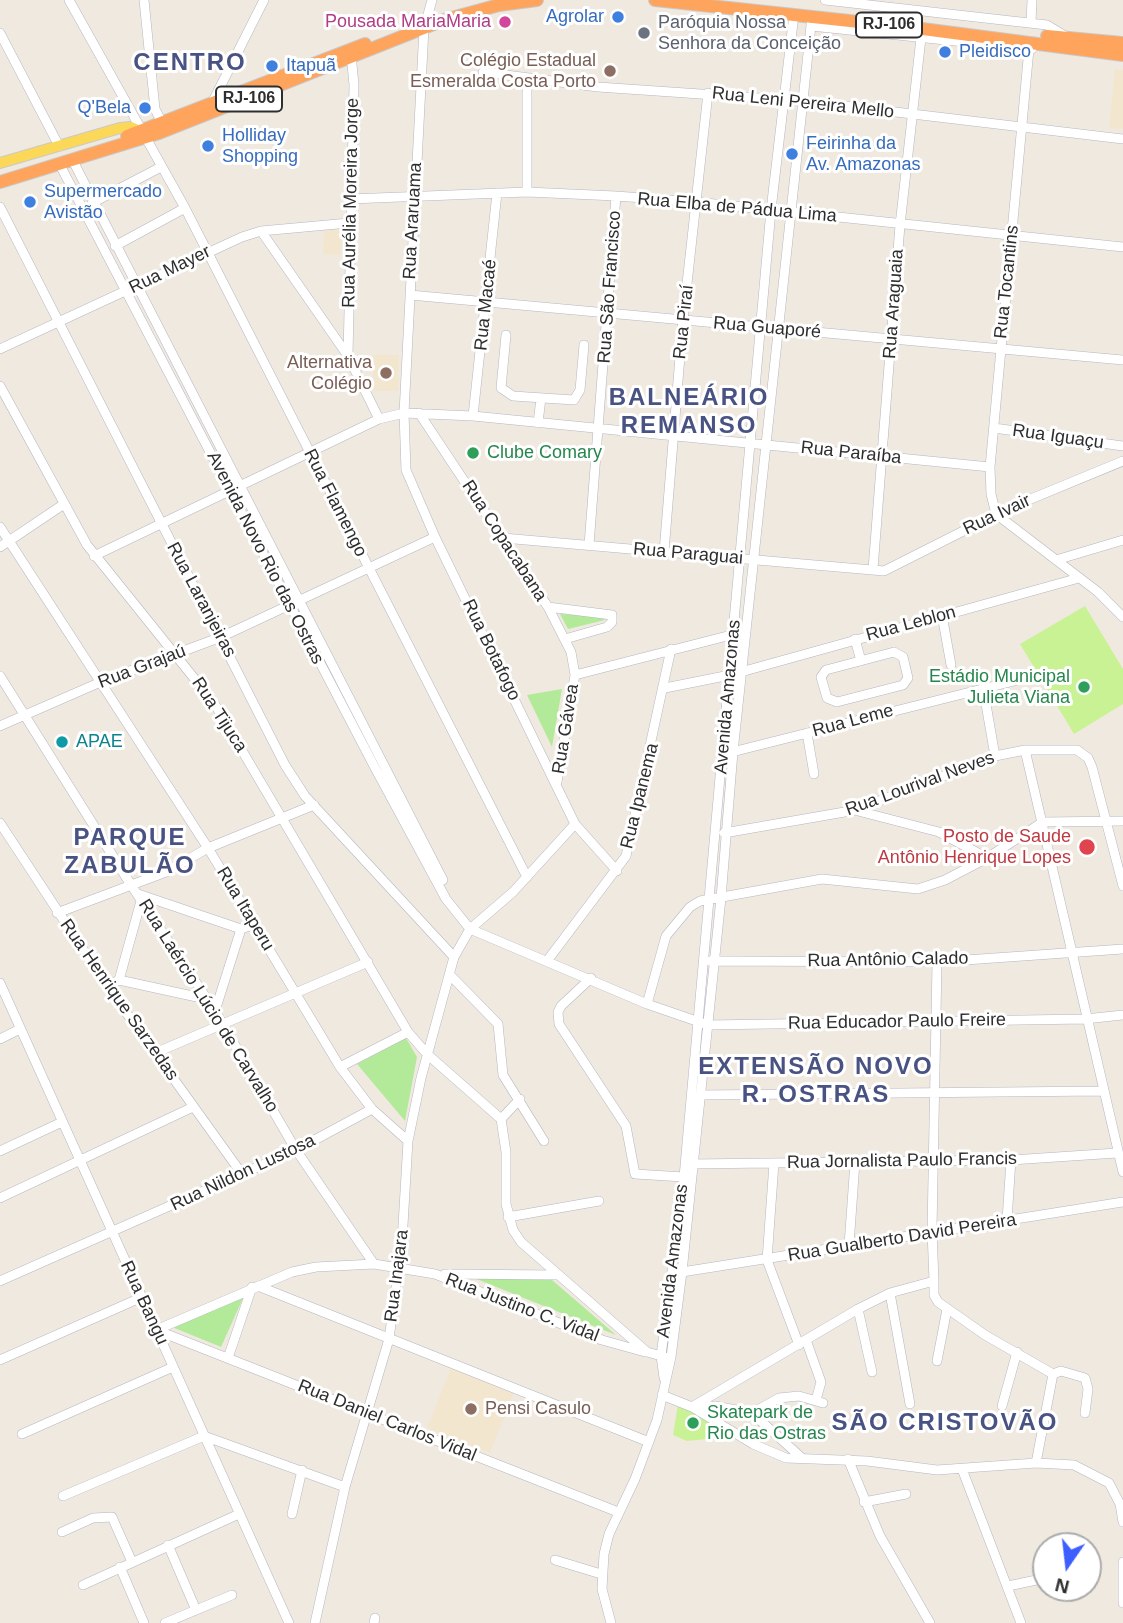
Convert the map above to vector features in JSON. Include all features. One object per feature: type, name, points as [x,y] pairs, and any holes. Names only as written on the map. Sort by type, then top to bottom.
[{"type":"highway","name":"RJ-106","points":[[0,182],[66,163],[142,135],[491,0]]},
{"type":"highway","name":"RJ-106","points":[[426,23],[537,0]]},
{"type":"highway","name":"RJ-106","points":[[655,0],[794,14],[812,21],[1046,44],[1123,55]]},
{"type":"highway","name":"RJ-106","points":[[741,0],[1123,43]]},
{"type":"highway","name":"RJ-106","points":[[164,126],[212,103],[351,54]]},
{"type":"highway","name":"RJ-106","points":[[0,173],[142,135]]},
{"type":"main road","points":[[0,163],[120,128],[131,127],[142,135]]},
{"type":"street","name":"Rua Flamengo","points":[[69,0],[185,208],[527,877]]},
{"type":"street","points":[[144,0],[155,109],[164,126]]},
{"type":"street","points":[[212,103],[264,0]]},
{"type":"street","name":"Rua Araruama","points":[[404,413],[414,197],[426,23],[432,0]]},
{"type":"street","points":[[825,0],[1051,26],[1069,38]]},
{"type":"street","points":[[919,11],[920,0]]},
{"type":"street","points":[[1031,23],[1032,0]]},
{"type":"street","name":"Avenida Amazonas","points":[[666,1357],[682,1272],[697,1023],[721,898],[726,833],[730,675],[771,210],[794,14]]},
{"type":"street","points":[[812,21],[921,38],[1029,50],[1046,44]]},
{"type":"street","name":"Avenida Amazonas","points":[[611,1623],[601,1574],[609,1534],[649,1443],[662,1395],[684,1177],[689,1164],[700,1095],[708,1025],[710,899],[715,834],[743,671],[812,21]]},
{"type":"street","points":[[0,33],[59,146]]},
{"type":"street","name":"Rua Araguaia","points":[[873,569],[901,225],[921,38]]},
{"type":"street","name":"Rua Tocantins","points":[[996,514],[990,467],[1029,50]]},
{"type":"street","name":"Rua Aurélia Moreira Jorge","points":[[348,356],[351,54]]},
{"type":"street","name":"Rua Leni Pereira Mello","points":[[483,72],[527,79],[803,101],[1123,139]]},
{"type":"street","points":[[527,79],[527,192]]},
{"type":"street","name":"Rua Piraí","points":[[664,552],[683,320],[708,93]]},
{"type":"street","name":"Avenida Novo Rio das Ostras","points":[[66,163],[115,246],[300,599],[347,698],[453,900],[472,927]]},
{"type":"street","name":"Avenida Novo Rio das Ostras","points":[[66,163],[126,292],[446,899],[472,927],[487,935],[648,1004],[708,1025]]},
{"type":"street","points":[[92,203],[161,167]]},
{"type":"street","name":"Rua Elba de Pádua Lima","points":[[350,199],[527,192],[616,196],[1123,247]]},
{"type":"street","name":"Rua Macaé","points":[[473,416],[497,193]]},
{"type":"street","name":"Rua São Francisco","points":[[589,545],[616,196]]},
{"type":"street","name":"Rua Laranjeiras","points":[[0,207],[56,323],[285,765],[314,805],[454,957]]},
{"type":"street","points":[[115,246],[185,208]]},
{"type":"street","name":"Rua Mayer","points":[[0,349],[207,253],[261,231],[349,223]]},
{"type":"street","points":[[261,231],[348,356],[379,419]]},
{"type":"street","name":"Rua Guaporé","points":[[410,295],[1123,360]]},
{"type":"street","points":[[506,335],[503,392],[541,398],[567,401],[577,397],[584,345]]},
{"type":"street","name":"Rua Tijuca","points":[[0,386],[94,556],[214,703],[408,1032],[427,1054],[501,1119]]},
{"type":"street","points":[[538,423],[541,398]]},
{"type":"street","name":"Rua Paraíba","points":[[94,556],[379,419],[404,413],[473,416],[990,467]]},
{"type":"street","name":"Rua Botafogo","points":[[404,413],[406,470],[435,537],[575,824],[617,871]]},
{"type":"street","name":"Rua Copacabana","points":[[419,413],[548,607],[565,639],[575,675]]},
{"type":"street","name":"Rua Iguaçu","points":[[994,428],[1123,446]]},
{"type":"street","name":"Rua Ivair","points":[[873,569],[884,571],[996,514],[1123,461]]},
{"type":"street","points":[[0,547],[64,504]]},
{"type":"street","points":[[996,514],[1079,578],[1123,617]]},
{"type":"street","name":"Rua Itaperu","points":[[0,527],[103,681],[340,1067],[372,1110],[408,1141]]},
{"type":"street","name":"Rua Grajaú","points":[[0,726],[103,681],[221,637],[435,537]]},
{"type":"street","name":"Rua Paraguai","points":[[503,538],[873,569]]},
{"type":"street","points":[[1056,560],[1123,540]]},
{"type":"street","name":"Rua Leblon","points":[[730,675],[1079,578]]},
{"type":"street","points":[[548,607],[612,615],[612,622],[607,626],[565,639]]},
{"type":"street","points":[[942,615],[951,665]]},
{"type":"street","points":[[575,675],[747,631]]},
{"type":"street","points":[[855,639],[862,661]]},
{"type":"street","name":"Rua Ipanema","points":[[547,961],[626,856],[665,688],[671,649]]},
{"type":"street","points":[[898,652],[903,657],[906,682],[830,701],[822,673],[862,661],[898,652]]},
{"type":"street","name":"Rua Gávea","points":[[557,784],[575,675]]},
{"type":"street","points":[[665,688],[730,675]]},
{"type":"street","name":"Rua Laércio Lúcio de Carvalho","points":[[0,676],[131,885],[215,1011],[296,1150],[374,1264]]},
{"type":"street","name":"Rua Leme","points":[[728,753],[1026,678]]},
{"type":"street","points":[[983,687],[995,756]]},
{"type":"street","points":[[807,733],[814,774]]},
{"type":"street","points":[[1025,750],[1085,1019],[1123,1172]]},
{"type":"street","name":"Rua Lourival Neves","points":[[715,834],[856,810],[995,756],[1025,750],[1083,753],[1092,767],[1107,824]]},
{"type":"street","points":[[57,913],[187,863],[208,848],[314,805]]},
{"type":"street","points":[[856,810],[939,832],[987,858]]},
{"type":"street","points":[[648,1004],[666,936],[690,907],[710,899],[838,879],[918,889],[945,880],[987,858],[1043,822],[1107,824],[1123,821]]},
{"type":"street","name":"Rua Henrique Sarzedas","points":[[0,823],[107,986],[242,1174]]},
{"type":"street","points":[[472,927],[497,908],[575,824]]},
{"type":"street","points":[[1107,824],[1123,886]]},
{"type":"street","points":[[119,980],[140,898],[241,929],[254,924]]},
{"type":"street","name":"Rua Inajara","points":[[315,1623],[345,1487],[389,1339],[400,1269],[408,1141],[427,1054],[451,976],[454,957],[472,927]]},
{"type":"street","points":[[215,1011],[241,929]]},
{"type":"street","name":"Rua Antônio Calado","points":[[710,961],[937,961],[1123,949]]},
{"type":"street","points":[[937,961],[932,1231],[934,1295],[947,1309],[1054,1374]]},
{"type":"street","points":[[155,1053],[368,962]]},
{"type":"street","points":[[451,976],[498,1024],[501,1036],[500,1068],[544,1141]]},
{"type":"street","points":[[591,978],[561,1006],[557,1018],[562,1031],[626,1126],[635,1174],[684,1177]]},
{"type":"street","points":[[107,986],[119,980],[206,999]]},
{"type":"street","name":"Rua Bangu","points":[[0,983],[289,1623]]},
{"type":"street","name":"Rua Educador Paulo Freire","points":[[708,1025],[1085,1019],[1123,1015]]},
{"type":"street","points":[[0,1039],[20,1029]]},
{"type":"street","points":[[340,1067],[408,1032]]},
{"type":"street","points":[[700,1095],[1102,1091]]},
{"type":"street","points":[[520,1098],[501,1119],[505,1136],[508,1217],[521,1242],[647,1352]]},
{"type":"street","points":[[0,1198],[193,1107]]},
{"type":"street","name":"Rua Nildon Lustosa","points":[[111,1231],[296,1150],[372,1110]]},
{"type":"street","points":[[0,1151],[62,1122]]},
{"type":"street","name":"Rua Jornalista Paulo Francis","points":[[689,1164],[1011,1160],[1118,1153]]},
{"type":"street","points":[[1007,1220],[1011,1160]]},
{"type":"street","points":[[849,1245],[855,1162]]},
{"type":"street","points":[[752,1413],[779,1398],[799,1396],[820,1401],[821,1382],[767,1260],[774,1163]]},
{"type":"street","points":[[508,1217],[599,1200]]},
{"type":"street","name":"Rua Gualberto David Pereira","points":[[682,1272],[1123,1202]]},
{"type":"street","points":[[0,1282],[111,1231]]},
{"type":"street","name":"Rua Justino C. Vidal","points":[[156,1330],[292,1272],[316,1267],[374,1264],[435,1274],[601,1340],[666,1357]]},
{"type":"street","points":[[435,1274],[558,1275]]},
{"type":"street","points":[[692,1407],[858,1308],[890,1293],[934,1281]]},
{"type":"street","points":[[228,1358],[255,1287],[649,1443]]},
{"type":"street","points":[[890,1293],[910,1405]]},
{"type":"street","points":[[0,1360],[140,1298]]},
{"type":"street","points":[[858,1308],[872,1372]]},
{"type":"street","points":[[937,1361],[947,1309]]},
{"type":"street","name":"Rua Daniel Carlos Vidal","points":[[156,1330],[618,1512]]},
{"type":"street","points":[[1002,1406],[1017,1352]]},
{"type":"street","points":[[22,1433],[173,1367]]},
{"type":"street","points":[[1054,1374],[1061,1371],[1085,1378],[1088,1395],[1085,1413]]},
{"type":"street","points":[[1036,1463],[1054,1374]]},
{"type":"street","points":[[662,1395],[692,1407],[774,1454],[803,1460],[848,1459],[937,1470],[1036,1463],[1074,1465],[1109,1483],[1120,1504],[1123,1522]]},
{"type":"street","points":[[692,1407],[715,1406],[752,1413],[803,1460]]},
{"type":"street","points":[[63,1496],[204,1436],[345,1487]]},
{"type":"street","points":[[848,1459],[864,1502],[930,1623]]},
{"type":"street","points":[[962,1469],[1021,1623]]},
{"type":"street","points":[[292,1514],[302,1470]]},
{"type":"street","points":[[864,1502],[906,1494]]},
{"type":"street","points":[[83,1585],[239,1514]]},
{"type":"street","points":[[62,1532],[93,1518],[112,1517],[132,1562]]},
{"type":"street","points":[[167,1545],[196,1610]]},
{"type":"street","points":[[555,1560],[601,1574]]},
{"type":"street","points":[[1123,1562],[1123,1603]]},
{"type":"street","points":[[120,1567],[144,1623]]},
{"type":"street","points":[[1007,1586],[1032,1581]]},
{"type":"street","points":[[172,1622],[232,1595]]},
{"type":"shaded area","points":[[1115,69],[1123,70],[1123,129],[1109,128]]},
{"type":"shaded area","points":[[342,225],[340,255],[323,254],[324,227]]},
{"type":"shaded area","name":"Alternativa Colégio","points":[[373,355],[399,355],[398,391],[373,391]]},
{"type":"shaded area","name":"Pensi Casulo","points":[[452,1365],[515,1390],[490,1453],[427,1428]]},
{"type":"green space","name":"Estádio Municipal Julieta Viana","points":[[1085,606],[1123,669],[1123,704],[1074,734],[1020,644]]},
{"type":"green space","points":[[560,614],[601,617],[605,620],[568,629]]},
{"type":"green space","points":[[562,689],[552,747],[527,695]]},
{"type":"green space","points":[[406,1038],[417,1057],[405,1121],[357,1064]]},
{"type":"green space","points":[[474,1278],[552,1280],[616,1335]]},
{"type":"green space","points":[[244,1296],[221,1347],[172,1327]]},
{"type":"green space","name":"Skatepark de Rio das Ostras","points":[[678,1404],[724,1428],[717,1438],[687,1441],[673,1435]]},
{"type":"place","name":"Agrolar","points":[[618,17]]},
{"type":"place","name":"Pousada MariaMaria","points":[[505,22]]},
{"type":"place","name":"Paróquia Nossa Senhora da Conceição","points":[[644,33]]},
{"type":"place","name":"Pleidisco","points":[[945,52]]},
{"type":"place","name":"Itapuã","points":[[272,66]]},
{"type":"place","name":"Colégio Estadual Esmeralda Costa Porto","points":[[610,71]]},
{"type":"place","name":"Q'Bela","points":[[145,108]]},
{"type":"place","name":"Holliday Shopping","points":[[208,146]]},
{"type":"place","name":"Feirinha da Av. Amazonas","points":[[792,154]]},
{"type":"place","name":"Supermercado Avistão","points":[[30,202]]},
{"type":"place","name":"Alternativa Colégio","points":[[386,373]]},
{"type":"place","name":"Clube Comary","points":[[473,453]]},
{"type":"place","name":"Estádio Municipal Julieta Viana","points":[[1084,687]]},
{"type":"place","name":"APAE","points":[[62,742]]},
{"type":"place","name":"Posto de Saude Antônio Henrique Lopes","points":[[1087,847]]},
{"type":"place","name":"Pensi Casulo","points":[[471,1409]]},
{"type":"place","name":"Skatepark de Rio das Ostras","points":[[693,1423]]},
{"type":"district","name":"CENTRO","points":[[190,63]]},
{"type":"district","name":"BALNEÁRIO REMANSO","points":[[689,412]]},
{"type":"district","name":"PARQUE ZABULÃO","points":[[130,852]]},
{"type":"district","name":"EXTENSÃO NOVO R. OSTRAS","points":[[816,1081]]},
{"type":"district","name":"SÃO CRISTOVÃO","points":[[945,1423]]}]
